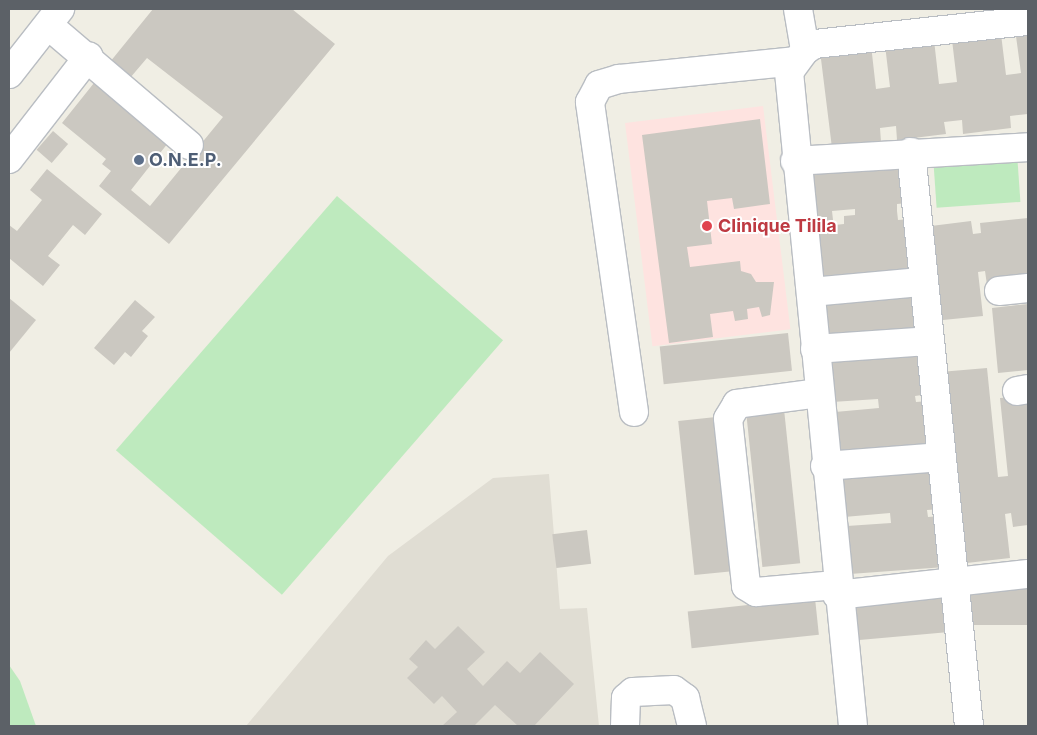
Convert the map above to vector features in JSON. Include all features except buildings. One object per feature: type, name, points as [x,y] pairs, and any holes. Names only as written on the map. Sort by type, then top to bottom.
[{"type":"street","points":[[798,9],[800,56],[788,83],[794,161],[811,292],[837,590],[853,726]]},
{"type":"street","points":[[9,74],[54,17],[89,56],[189,145]]},
{"type":"street","points":[[634,412],[590,102],[599,85],[619,79],[800,56],[829,42],[1028,21]]},
{"type":"street","points":[[9,159],[89,56]]},
{"type":"street","points":[[794,161],[911,152],[1027,155]]},
{"type":"street","points":[[911,152],[921,282],[942,457],[969,726]]},
{"type":"street","points":[[811,292],[921,282]]},
{"type":"street","points":[[999,291],[1028,288]]},
{"type":"street","points":[[815,350],[928,341]]},
{"type":"street","points":[[819,393],[737,404],[728,419],[746,586],[756,592],[837,590],[954,582],[1028,574]]},
{"type":"street","points":[[825,466],[942,457]]},
{"type":"street","points":[[625,726],[626,698],[633,692],[674,690],[685,698],[692,726]]},
{"type":"shaded area","name":"Clinique Tilila","points":[[763,106],[790,329],[652,346],[625,123]]},
{"type":"shaded area","points":[[549,474],[560,609],[587,608],[599,726],[246,726],[388,556],[493,478]]},
{"type":"green space","points":[[1017,153],[1020,202],[937,208],[933,159]]},
{"type":"green space","points":[[337,196],[503,340],[282,595],[116,450]]},
{"type":"green space","points":[[9,665],[20,681],[36,726],[9,726]]},
{"type":"place","name":"O.N.E.P.","points":[[139,160]]},
{"type":"place","name":"Clinique Tilila","points":[[707,226]]}]
